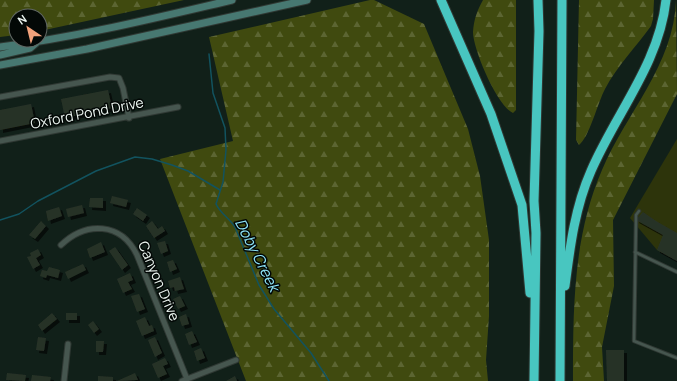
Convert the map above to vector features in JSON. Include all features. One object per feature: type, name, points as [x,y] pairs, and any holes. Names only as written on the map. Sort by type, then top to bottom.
[{"type":"highway","points":[[442,0],[491,114],[522,205],[534,326]]},
{"type":"highway","points":[[534,381],[536,233],[534,201],[539,32],[538,0]]},
{"type":"highway","points":[[560,381],[562,0]]},
{"type":"highway","points":[[560,321],[570,244],[586,185],[608,136],[653,54],[666,0]]},
{"type":"main road","points":[[48,40],[232,0]]},
{"type":"main road","points":[[0,65],[94,48],[307,0]]},
{"type":"main road","points":[[0,54],[30,48]]},
{"type":"street","points":[[0,97],[110,77],[119,78],[123,88],[129,118]]},
{"type":"street","name":"Oxford Pond Drive","points":[[0,141],[129,118],[178,107]]},
{"type":"street","name":"Canyon Drive","points":[[61,245],[74,235],[101,228],[113,230],[130,241],[137,255],[185,380]]},
{"type":"street","points":[[64,381],[68,344]]},
{"type":"street","points":[[185,380],[236,360]]},
{"type":"lane","points":[[639,211],[636,216],[634,341],[677,358]]},
{"type":"lane","points":[[635,252],[677,272]]},
{"type":"green space","points":[[0,0],[184,0],[48,29],[48,8],[8,8],[8,36],[0,37]]},
{"type":"green space","points":[[374,0],[424,24],[468,129],[480,176],[489,240],[489,316],[486,360],[488,381],[246,381],[160,159],[233,141],[209,37]]},
{"type":"green space","points":[[483,0],[516,0],[516,110],[513,113],[500,100],[493,89],[481,63],[474,40],[473,32],[475,19]]},
{"type":"green space","points":[[579,0],[654,0],[651,26],[621,64],[605,89],[586,135],[579,145],[576,140]]},
{"type":"green space","points":[[676,0],[677,94],[613,220],[614,286],[602,347],[604,381],[573,381],[573,327],[577,274],[580,247],[592,195],[612,149],[658,67],[667,46],[673,24]]},
{"type":"green space","points":[[677,139],[677,261],[657,250],[630,218]]},
{"type":"building","points":[[108,90],[112,108],[65,118],[61,99]]},
{"type":"building","points":[[31,104],[35,123],[0,130],[0,110]]},
{"type":"building","points":[[112,196],[128,200],[126,207],[110,203]]},
{"type":"building","points":[[90,198],[103,198],[103,208],[89,207]]},
{"type":"building","points":[[82,205],[84,213],[68,217],[66,209]]},
{"type":"building","points":[[59,207],[62,216],[48,221],[46,211]]},
{"type":"building","points":[[137,208],[147,215],[143,221],[133,214]]},
{"type":"building","points":[[643,212],[677,233],[677,261],[657,250],[663,235],[636,220]]},
{"type":"building","points":[[41,221],[46,226],[35,239],[29,235]]},
{"type":"building","points":[[152,221],[158,229],[162,226],[165,231],[154,238],[146,226]]},
{"type":"building","points":[[165,241],[168,251],[161,254],[157,243]]},
{"type":"building","points":[[101,242],[105,252],[90,258],[87,249]]},
{"type":"building","points":[[115,247],[128,265],[122,270],[109,251]]},
{"type":"building","points":[[38,249],[41,255],[36,258],[40,265],[33,269],[27,257],[31,256],[30,253]]},
{"type":"building","points":[[173,260],[177,269],[170,272],[167,262]]},
{"type":"building","points":[[83,264],[86,270],[68,279],[65,272]]},
{"type":"building","points":[[49,267],[60,270],[58,278],[47,275],[46,278],[40,276],[42,270],[47,271]]},
{"type":"building","points":[[130,273],[133,280],[128,282],[132,289],[123,293],[117,279]]},
{"type":"building","points":[[180,277],[184,289],[175,291],[174,287],[170,288],[168,281]]},
{"type":"building","points":[[139,294],[145,309],[137,312],[131,296]]},
{"type":"building","points":[[180,296],[185,306],[178,309],[173,299]]},
{"type":"building","points":[[52,313],[57,319],[42,331],[38,325]]},
{"type":"building","points":[[66,313],[77,313],[77,320],[66,320]]},
{"type":"building","points":[[186,314],[189,324],[182,326],[179,317]]},
{"type":"building","points":[[145,317],[149,326],[152,325],[154,331],[142,336],[136,321]]},
{"type":"building","points":[[93,321],[99,329],[94,333],[88,325]]},
{"type":"building","points":[[192,331],[197,342],[189,345],[185,334]]},
{"type":"building","points":[[38,337],[46,338],[44,351],[36,350]]},
{"type":"building","points":[[155,337],[162,353],[155,357],[148,340]]},
{"type":"building","points":[[96,341],[104,341],[103,352],[96,352]]},
{"type":"building","points":[[201,348],[205,358],[197,361],[194,351]]},
{"type":"building","points":[[606,350],[624,350],[624,381],[607,381]]},
{"type":"building","points":[[165,358],[168,364],[163,366],[167,374],[158,378],[152,364]]},
{"type":"building","points":[[7,373],[26,375],[25,381],[6,380]]},
{"type":"building","points":[[135,373],[138,380],[117,381]]},
{"type":"building","points":[[32,375],[51,377],[50,381],[31,381]]},
{"type":"building","points":[[98,376],[113,377],[113,381],[98,381]]},
{"type":"building","points":[[235,376],[237,381],[226,381]]},
{"type":"waterway","name":"Doby Creek","points":[[209,54],[213,93],[225,128],[226,150],[223,182],[216,204],[235,227],[259,285],[274,309],[311,353],[329,381]]},
{"type":"waterway","points":[[0,220],[19,214],[38,201],[96,171],[135,157],[152,159],[188,171],[220,190]]}]
